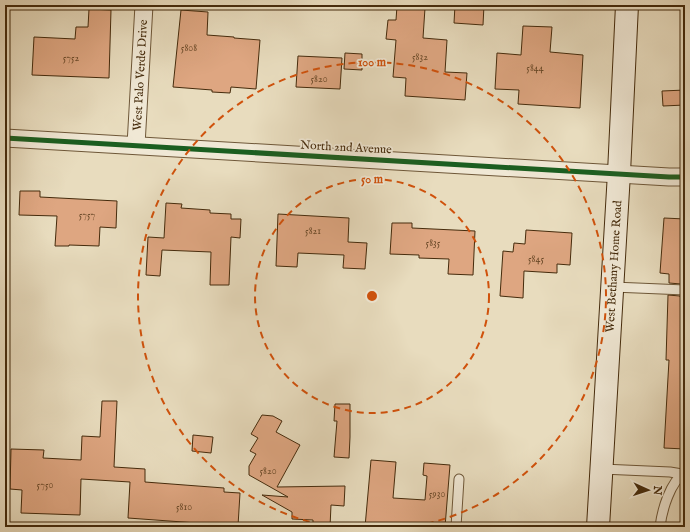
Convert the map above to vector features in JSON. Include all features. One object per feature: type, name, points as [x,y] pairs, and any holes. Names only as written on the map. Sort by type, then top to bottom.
[{"type":"main road","name":"West Bethany Home Road","points":[[598,527],[613,287],[627,5]]},
{"type":"street","name":"West Palo Verde Drive","points":[[136,145],[144,5]]},
{"type":"street","name":"North 2nd Avenue","points":[[5,138],[685,176]]},
{"type":"lane","points":[[613,287],[685,290]]},
{"type":"lane","points":[[602,469],[683,473]]},
{"type":"lane","points":[[660,527],[665,503],[670,491],[683,473]]},
{"type":"lane","points":[[456,527],[459,479]]},
{"type":"building","points":[[455,5],[484,5],[483,25],[454,23]]},
{"type":"building","points":[[397,6],[425,8],[423,38],[447,40],[445,72],[467,73],[465,100],[405,96],[406,78],[393,77],[396,40],[386,39],[388,20],[396,20]]},
{"type":"building","points":[[89,9],[111,10],[109,78],[32,75],[34,37],[75,39],[76,27],[88,27]]},
{"type":"building","points":[[181,10],[208,12],[207,35],[260,40],[256,89],[231,87],[230,93],[173,87]]},
{"type":"building","points":[[523,26],[552,27],[550,52],[583,55],[580,108],[518,104],[519,90],[495,89],[497,53],[521,55]]},
{"type":"building","points":[[345,53],[362,54],[362,70],[344,69]]},
{"type":"building","points":[[298,56],[342,58],[340,89],[296,87]]},
{"type":"building","points":[[685,90],[685,105],[663,106],[662,91]]},
{"type":"building","points":[[20,191],[40,191],[40,197],[117,201],[116,228],[100,227],[99,246],[55,246],[57,216],[19,215]]},
{"type":"building","points":[[166,203],[182,204],[181,208],[210,210],[210,213],[231,214],[231,219],[241,219],[240,238],[231,237],[229,285],[210,285],[211,252],[162,250],[160,276],[146,275],[148,237],[164,238]]},
{"type":"building","points":[[278,214],[349,218],[348,242],[367,243],[365,269],[343,268],[344,255],[298,253],[297,267],[276,266]]},
{"type":"building","points":[[664,218],[685,219],[685,259],[682,259],[681,284],[669,283],[669,274],[660,273]]},
{"type":"building","points":[[392,223],[412,223],[412,228],[475,231],[473,275],[448,274],[449,259],[419,258],[419,255],[390,254]]},
{"type":"building","points":[[526,230],[572,233],[570,265],[557,264],[557,273],[524,271],[523,298],[500,296],[503,251],[513,252],[514,243],[525,244]]},
{"type":"building","points":[[668,295],[685,297],[685,449],[664,448],[669,360],[666,360]]},
{"type":"building","points":[[102,401],[117,401],[114,467],[145,469],[145,482],[224,488],[224,492],[240,493],[238,526],[128,518],[130,482],[81,479],[80,515],[21,513],[22,490],[10,489],[11,449],[44,450],[43,458],[81,460],[82,436],[100,437]]},
{"type":"building","points":[[335,404],[350,404],[349,458],[334,457],[337,421],[334,421]]},
{"type":"building","points":[[262,415],[273,416],[282,421],[276,432],[300,445],[277,487],[345,486],[344,506],[331,505],[330,527],[313,527],[313,520],[292,519],[292,512],[262,495],[288,497],[249,475],[249,466],[256,454],[250,451],[258,438],[251,434]]},
{"type":"building","points":[[193,435],[213,437],[211,453],[192,451]]},
{"type":"building","points":[[371,460],[396,462],[393,498],[425,500],[427,476],[423,475],[424,463],[450,465],[445,527],[365,527]]},
{"type":"cycle path","points":[[5,138],[685,177]]}]
